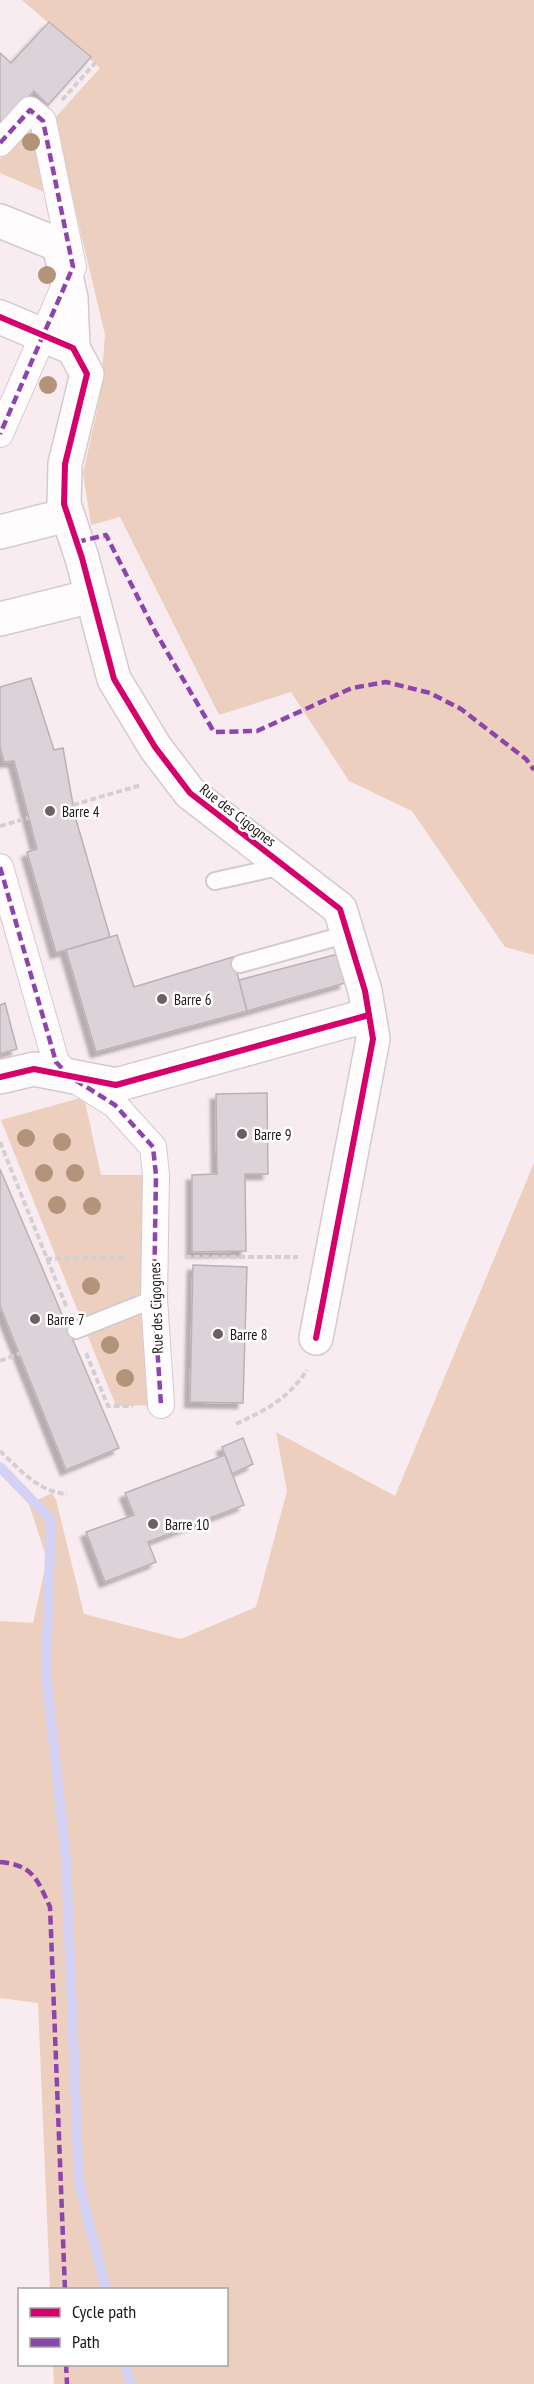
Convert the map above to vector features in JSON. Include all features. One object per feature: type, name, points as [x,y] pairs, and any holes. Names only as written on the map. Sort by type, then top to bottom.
[{"type":"street","points":[[0,143],[30,110],[43,121],[73,267],[58,342],[0,434]]},
{"type":"street","points":[[0,220],[59,245],[69,282]]},
{"type":"street","points":[[0,317],[58,342]]},
{"type":"street","name":"Rue des Cigognes","points":[[58,342],[87,374],[65,464],[64,504],[114,678],[155,747],[190,793],[340,909],[365,991],[373,1039],[316,1338]]},
{"type":"street","points":[[0,532],[68,515]]},
{"type":"street","points":[[0,619],[92,596]]},
{"type":"street","points":[[0,867],[56,1062],[69,1076]]},
{"type":"street","points":[[0,1077],[34,1069],[116,1085],[369,1015]]},
{"type":"street","name":"Rue des Cigognes","points":[[69,1076],[115,1105],[153,1147],[156,1174],[154,1299],[161,1405]]},
{"type":"lane","points":[[215,881],[284,865]]},
{"type":"lane","points":[[240,964],[348,934]]},
{"type":"lane","points":[[76,1330],[154,1299]]},
{"type":"path","points":[[43,121],[96,62]]},
{"type":"path","points":[[73,805],[176,775]]},
{"type":"path","points":[[0,826],[28,818]]},
{"type":"path","points":[[0,1142],[108,1406],[161,1405]]},
{"type":"path","points":[[46,1259],[331,1257]]},
{"type":"path","points":[[236,1424],[276,1404],[294,1389],[308,1368],[316,1338]]},
{"type":"path","points":[[0,1361],[21,1353]]},
{"type":"path","points":[[0,1451],[29,1479],[52,1493],[67,1494]]},
{"type":"shaded area","points":[[22,0],[534,0],[534,955],[505,947],[412,811],[349,781],[291,692],[219,715],[120,517],[91,525],[83,473],[100,398],[105,335],[54,119],[100,68]]},
{"type":"shaded area","points":[[34,122],[51,195],[0,173],[0,159]]},
{"type":"shaded area","points":[[84,1097],[101,1175],[156,1175],[161,1405],[116,1406],[1,1120]]},
{"type":"shaded area","points":[[534,1163],[534,2384],[54,2384],[53,2366],[228,2366],[228,2288],[50,2288],[38,2003],[0,1998],[0,1621],[33,1623],[47,1559],[29,1504],[52,1493],[56,1500],[84,1614],[181,1639],[256,1607],[287,1491],[276,1432],[395,1496]]},
{"type":"building","points":[[49,22],[91,57],[48,105],[34,91],[0,129],[0,53],[11,63]]},
{"type":"building","name":"Barre 4","points":[[31,678],[54,750],[63,748],[75,816],[110,937],[56,953],[27,852],[37,849],[14,761],[4,762],[0,747],[0,687]]},
{"type":"building","name":"Barre 6","points":[[117,935],[134,987],[233,957],[247,1011],[96,1052],[66,950]]},
{"type":"building","points":[[338,954],[345,983],[247,1011],[239,980]]},
{"type":"building","points":[[5,1003],[17,1049],[0,1054],[0,1005]]},
{"type":"building","name":"Barre 9","points":[[267,1093],[268,1174],[245,1174],[246,1251],[192,1252],[192,1175],[217,1174],[216,1094]]},
{"type":"building","name":"Barre 7","points":[[0,1169],[119,1448],[66,1470],[0,1306]]},
{"type":"building","name":"Barre 8","points":[[193,1265],[247,1267],[243,1403],[190,1402]]},
{"type":"building","points":[[243,1438],[253,1464],[232,1474],[222,1447]]},
{"type":"building","name":"Barre 10","points":[[225,1455],[244,1505],[148,1542],[156,1562],[105,1582],[86,1532],[134,1515],[125,1493]]},
{"type":"waterway","points":[[0,1467],[51,1520],[46,1673],[66,1859],[79,2184],[105,2288]]},
{"type":"waterway","points":[[126,2366],[131,2384]]},
{"type":"marked path","points":[[0,143],[30,110],[43,121],[73,267],[0,434]]},
{"type":"marked path","points":[[77,542],[106,535],[156,633],[214,732],[257,731],[352,688],[386,682],[430,693],[461,709],[526,759],[534,770]]},
{"type":"marked path","points":[[0,867],[56,1062],[69,1076],[115,1105],[153,1147],[156,1175],[154,1299],[161,1405]]},
{"type":"marked path","points":[[0,1862],[20,1866],[27,1870],[37,1881],[50,1907],[65,2288]]},
{"type":"marked path","points":[[66,2366],[67,2384]]},
{"type":"cycle path","points":[[0,317],[73,348],[87,374],[65,464],[64,504],[82,558],[114,679],[155,747],[190,793],[340,909],[365,991],[373,1039],[316,1338]]},
{"type":"cycle path","points":[[0,1077],[34,1069],[116,1085],[369,1015]]},
{"type":"place","name":"Barre 4","points":[[50,811]]},
{"type":"place","name":"Barre 6","points":[[162,999]]},
{"type":"place","name":"Barre 9","points":[[242,1134]]},
{"type":"place","name":"Barre 7","points":[[35,1319]]},
{"type":"place","name":"Barre 8","points":[[218,1334]]},
{"type":"place","name":"Barre 10","points":[[153,1524]]}]
